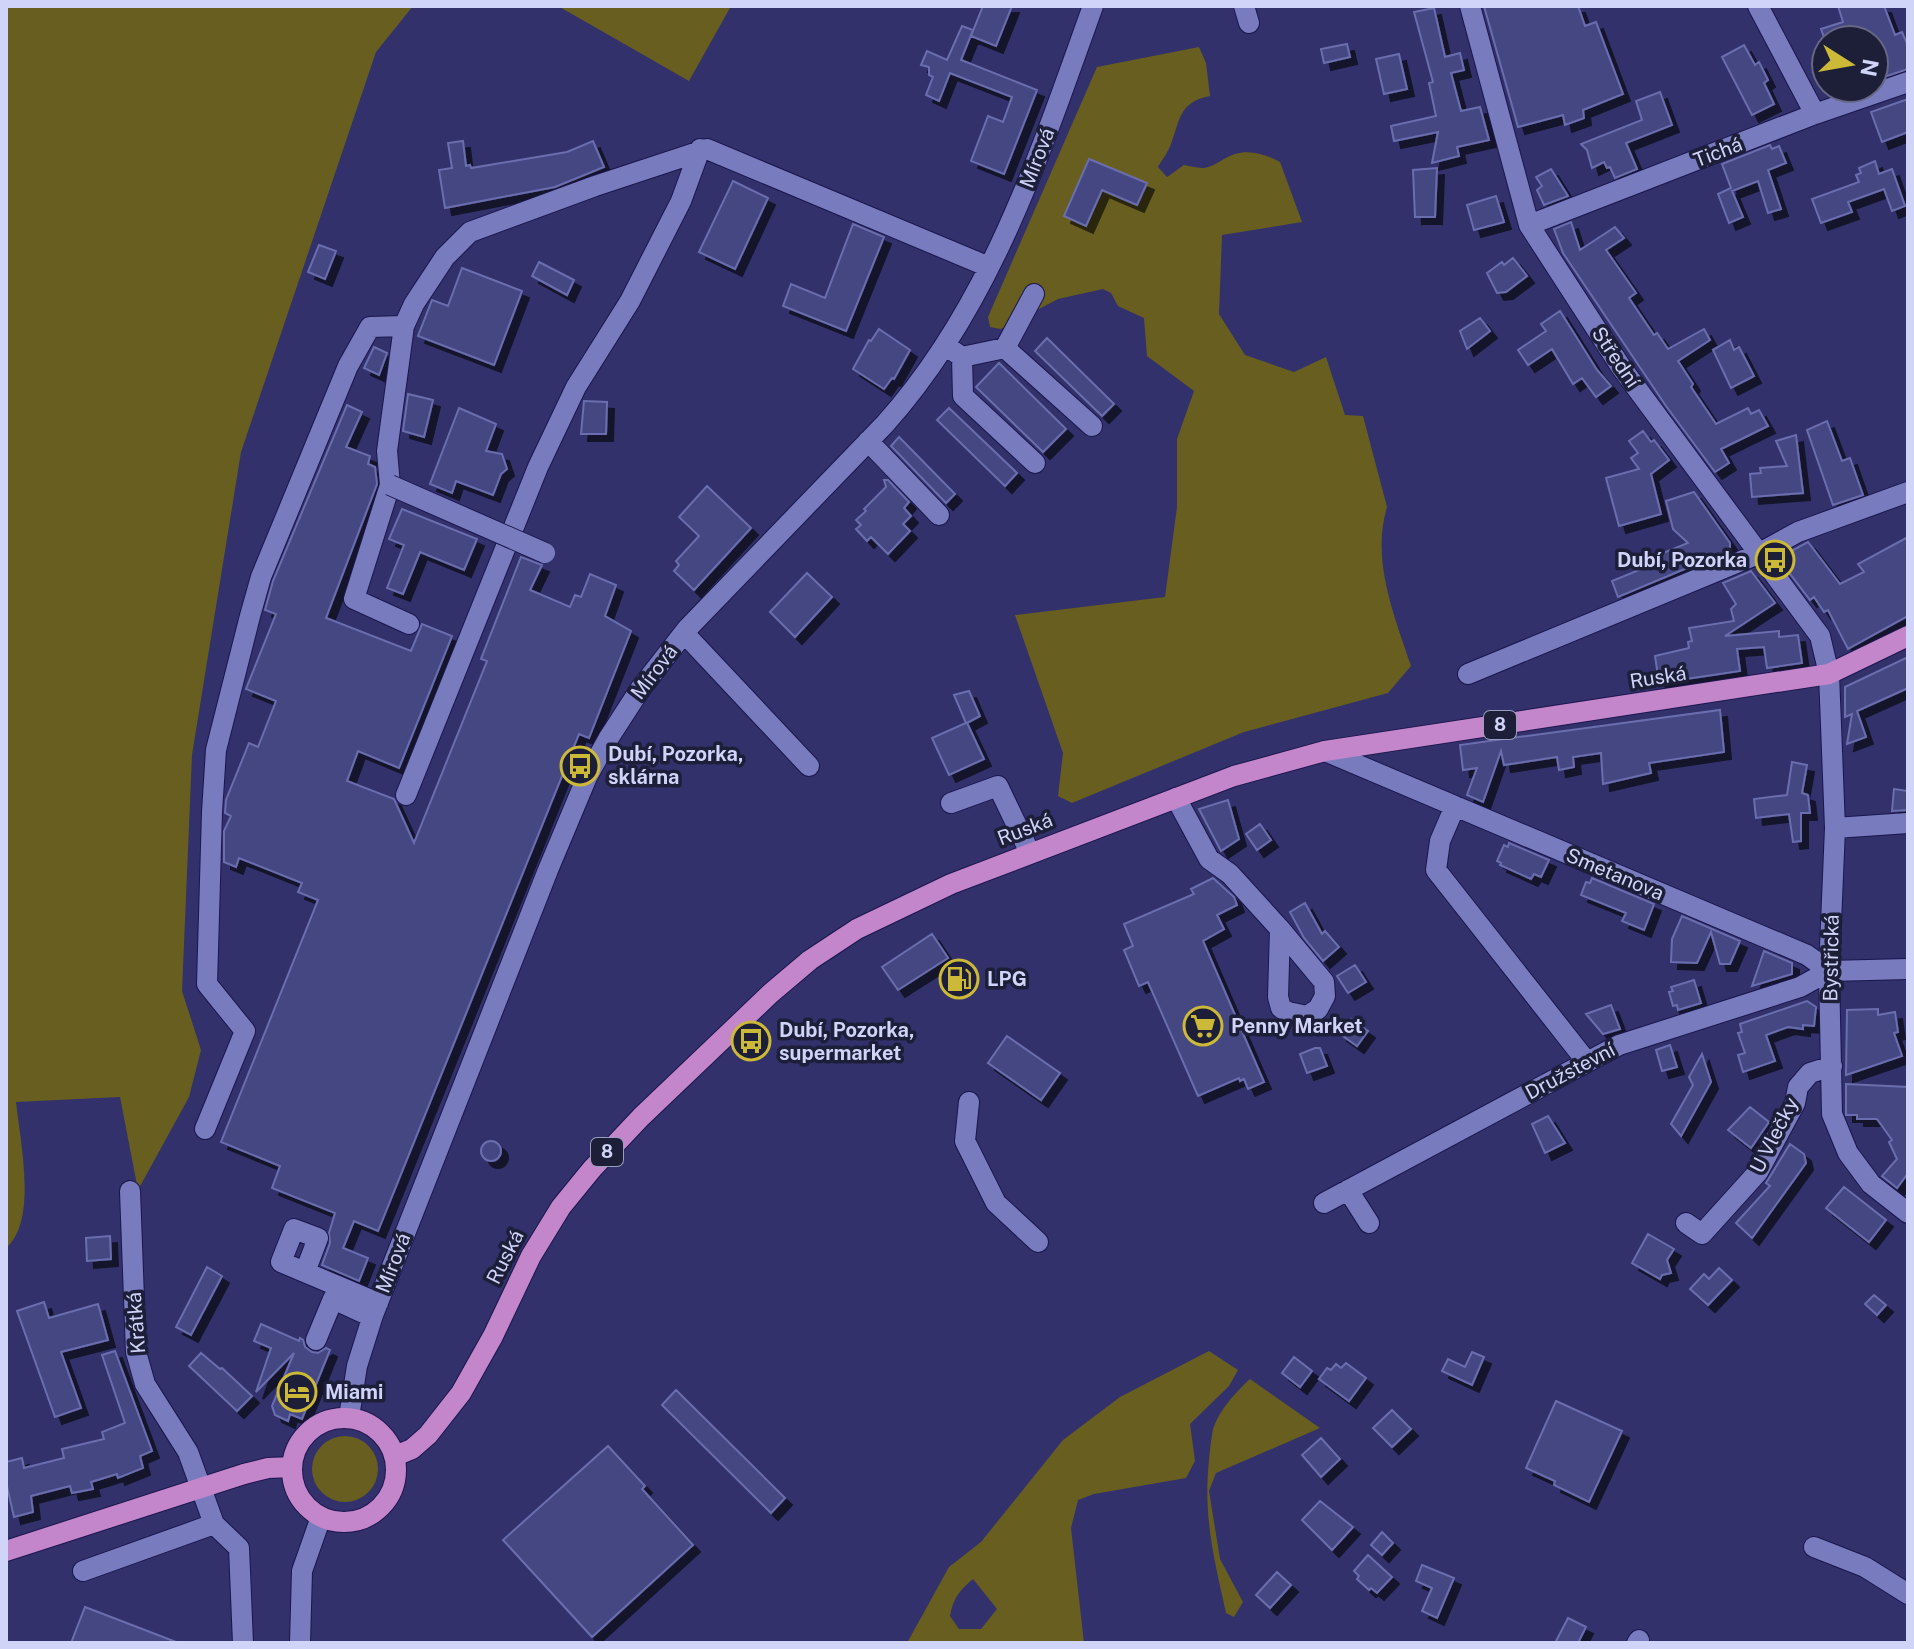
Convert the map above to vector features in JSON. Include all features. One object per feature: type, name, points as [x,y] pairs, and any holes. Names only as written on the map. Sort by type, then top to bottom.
[{"type":"main road","name":"Ruská","points":[[395,1456],[412,1449],[428,1435],[461,1393],[493,1336],[531,1256],[576,1188],[615,1143],[771,993],[810,960],[857,929],[937,890],[1234,776],[1325,751],[1829,674],[1908,636]]},
{"type":"main road","points":[[349,1417],[360,1420],[388,1440],[395,1456],[397,1473],[393,1490],[384,1504],[371,1515],[355,1521],[338,1522],[321,1517],[299,1496],[294,1482],[292,1467],[295,1452],[314,1427],[328,1420],[349,1417]]},
{"type":"main road","points":[[6,1551],[268,1468],[292,1467]]},
{"type":"street","name":"Mírová","points":[[349,1417],[355,1375],[375,1310],[587,777],[633,699],[684,633],[916,388],[954,352],[1033,171],[1093,6]]},
{"type":"street","name":"Střední","points":[[1470,6],[1529,225],[1621,367],[1820,636],[1829,674]]},
{"type":"street","points":[[1758,6],[1815,114]]},
{"type":"street","name":"Tichá","points":[[1529,225],[1815,114],[1908,82]]},
{"type":"street","points":[[409,624],[354,599],[390,485],[387,451],[404,326],[414,304],[445,257],[470,232],[700,149],[724,154],[989,267]]},
{"type":"street","points":[[406,795],[538,467],[576,387],[630,301],[674,215],[700,149]]},
{"type":"street","points":[[1005,348],[1034,294]]},
{"type":"street","points":[[205,1129],[245,1031],[207,984],[216,750],[261,577],[348,366],[370,327],[404,326]]},
{"type":"street","points":[[1035,463],[963,396],[954,352],[1005,348],[1092,426]]},
{"type":"street","points":[[868,441],[939,515]]},
{"type":"street","points":[[390,485],[545,553]]},
{"type":"street","points":[[1468,674],[1758,554],[1798,532],[1908,492]]},
{"type":"street","points":[[684,633],[809,766]]},
{"type":"street","name":"Bystřická","points":[[1829,674],[1835,828],[1829,971],[1832,1114],[1848,1153],[1871,1184],[1906,1208]]},
{"type":"street","name":"Smetanova","points":[[1325,751],[1807,955],[1829,971]]},
{"type":"street","points":[[951,803],[998,786],[1030,853]]},
{"type":"street","points":[[1176,798],[1209,859],[1230,874],[1280,929]]},
{"type":"street","points":[[1455,806],[1440,841],[1436,870],[1587,1062]]},
{"type":"street","points":[[1835,828],[1908,823]]},
{"type":"street","points":[[1829,971],[1908,969]]},
{"type":"street","name":"Družstevní","points":[[1324,1203],[1619,1045],[1800,987],[1829,971]]},
{"type":"street","name":"U Vlečky","points":[[1686,1223],[1702,1234],[1758,1172],[1795,1103],[1798,1087],[1810,1073],[1832,1066]]},
{"type":"street","points":[[969,1102],[965,1141],[996,1203],[1038,1242]]},
{"type":"street","points":[[1348,1190],[1369,1223]]},
{"type":"street","name":"Krátká","points":[[130,1191],[136,1352],[145,1384],[188,1452],[214,1524]]},
{"type":"street","points":[[305,1272],[375,1310]]},
{"type":"street","points":[[316,1340],[333,1299],[375,1310]]},
{"type":"street","points":[[300,1643],[302,1571],[321,1517]]},
{"type":"street","points":[[83,1571],[214,1524],[239,1548],[243,1643]]},
{"type":"street","points":[[1814,1547],[1865,1567],[1908,1594]]},
{"type":"shaded area","points":[[6,6],[413,6],[376,52],[241,452],[192,755],[182,991],[201,1050],[189,1097],[138,1190],[120,1097],[16,1102],[23,1158],[24,1200],[16,1236],[6,1248]]},
{"type":"shaded area","points":[[558,6],[731,6],[689,81]]},
{"type":"shaded area","points":[[1199,47],[1206,63],[1210,96],[1186,107],[1170,147],[1158,167],[1167,177],[1184,165],[1204,168],[1231,155],[1247,152],[1280,162],[1302,222],[1222,235],[1219,314],[1245,355],[1294,372],[1326,357],[1345,415],[1363,416],[1387,507],[1383,527],[1383,567],[1411,666],[1388,693],[1244,732],[1072,803],[1058,796],[1063,753],[1015,615],[1165,597],[1177,507],[1177,439],[1194,391],[1147,356],[1144,318],[1118,306],[1111,293],[1103,289],[1058,299],[1001,329],[990,327],[988,317],[1097,67]]},
{"type":"shaded area","points":[[1209,1351],[1238,1370],[1229,1386],[1190,1424],[1195,1461],[1186,1478],[1094,1494],[1078,1500],[1071,1528],[1084,1643],[907,1643],[949,1567],[981,1542],[1063,1440],[1120,1397]],"holes":[[[973,1579],[997,1609],[981,1629],[959,1629],[950,1616],[958,1595]]]},
{"type":"shaded area","points":[[1250,1379],[1320,1428],[1216,1473],[1209,1491],[1220,1559],[1243,1602],[1234,1617],[1226,1613],[1214,1555],[1207,1500],[1208,1481],[1213,1429],[1228,1402]]},
{"type":"shaded area","points":[[338,1436],[352,1436],[364,1441],[373,1450],[378,1469],[376,1482],[369,1493],[352,1502],[338,1502],[326,1497],[317,1488],[312,1476],[312,1462],[317,1450],[326,1441]]},
{"type":"building","points":[[983,6],[1012,6],[996,46],[971,36]]},
{"type":"building","points":[[1484,6],[1578,6],[1585,26],[1596,22],[1623,94],[1583,110],[1584,118],[1565,125],[1563,115],[1518,127]]},
{"type":"building","points":[[1838,6],[1884,6],[1895,35],[1902,32],[1908,46],[1908,69],[1890,75],[1890,24],[1837,24],[1843,22]]},
{"type":"building","points":[[1434,8],[1445,57],[1460,53],[1464,70],[1451,73],[1461,111],[1480,107],[1489,140],[1457,147],[1459,156],[1432,163],[1438,132],[1394,141],[1391,126],[1436,116],[1429,83],[1433,82],[1414,12]]},
{"type":"building","points":[[962,26],[973,30],[961,60],[1037,90],[1004,174],[971,161],[988,116],[1003,122],[1012,97],[950,73],[939,101],[926,95],[933,77],[929,75],[929,67],[921,65],[927,51],[947,60]]},
{"type":"building","points":[[1347,44],[1350,57],[1324,63],[1321,49]]},
{"type":"building","points":[[1744,45],[1755,65],[1759,62],[1768,80],[1764,83],[1774,104],[1752,115],[1722,57]]},
{"type":"building","points":[[1399,54],[1407,89],[1384,94],[1376,59]]},
{"type":"building","points":[[1660,92],[1672,125],[1626,143],[1637,169],[1615,178],[1604,162],[1592,168],[1587,150],[1581,144],[1642,120],[1636,101]]},
{"type":"building","points":[[1908,99],[1908,132],[1882,142],[1871,112]]},
{"type":"building","points":[[463,141],[466,166],[470,165],[471,168],[567,152],[593,141],[604,167],[555,187],[445,208],[439,170],[452,168],[448,143]]},
{"type":"building","points":[[1770,145],[1772,149],[1779,146],[1786,163],[1768,170],[1781,209],[1768,213],[1758,181],[1732,191],[1743,217],[1729,223],[1718,194],[1731,188],[1722,164]]},
{"type":"building","points":[[1089,159],[1147,183],[1137,205],[1102,190],[1086,226],[1064,216]]},
{"type":"building","points":[[1875,161],[1879,174],[1892,169],[1905,206],[1892,211],[1884,189],[1848,202],[1852,212],[1821,223],[1812,199],[1859,182],[1856,175],[1861,173],[1859,168]]},
{"type":"building","points":[[1437,168],[1435,217],[1415,217],[1413,170]]},
{"type":"building","points":[[1551,169],[1568,196],[1544,205],[1537,190],[1542,186],[1536,177]]},
{"type":"building","points":[[733,181],[768,198],[735,269],[699,252]]},
{"type":"building","points":[[1496,196],[1504,222],[1474,230],[1467,205]]},
{"type":"building","points":[[1571,222],[1580,250],[1615,227],[1624,238],[1606,250],[1636,293],[1629,298],[1654,335],[1657,333],[1668,349],[1704,329],[1710,340],[1678,361],[1716,424],[1748,408],[1751,414],[1759,410],[1768,426],[1721,449],[1729,463],[1715,472],[1666,406],[1563,253],[1554,229]]},
{"type":"building","points":[[853,224],[884,237],[846,331],[783,306],[791,284],[825,298]]},
{"type":"building","points":[[319,245],[336,251],[325,279],[308,272]]},
{"type":"building","points":[[1513,258],[1527,276],[1506,292],[1497,293],[1487,273]]},
{"type":"building","points":[[539,262],[574,280],[567,295],[532,276]]},
{"type":"building","points":[[462,268],[522,291],[494,365],[418,336],[432,300],[448,306]]},
{"type":"building","points":[[1560,311],[1597,370],[1611,386],[1596,397],[1582,378],[1573,384],[1552,349],[1528,365],[1518,350],[1546,331],[1541,324]]},
{"type":"building","points":[[1480,318],[1490,331],[1467,349],[1460,331]]},
{"type":"building","points":[[879,329],[910,350],[894,379],[884,389],[853,369]]},
{"type":"building","points":[[1047,338],[1114,404],[1102,416],[1035,351]]},
{"type":"building","points":[[1730,340],[1734,350],[1739,347],[1754,376],[1731,388],[1713,350]]},
{"type":"building","points":[[374,347],[387,353],[379,375],[364,368]]},
{"type":"building","points":[[999,363],[1066,429],[1043,452],[976,387]]},
{"type":"building","points":[[408,394],[433,400],[424,437],[403,431]]},
{"type":"building","points":[[584,401],[607,402],[606,434],[581,434]]},
{"type":"building","points":[[347,405],[362,412],[346,447],[370,456],[368,464],[375,467],[377,484],[326,618],[411,651],[422,624],[452,636],[399,768],[358,751],[347,781],[394,799],[414,843],[487,661],[481,659],[521,557],[542,565],[530,590],[570,607],[575,595],[581,597],[590,574],[616,585],[605,616],[631,631],[589,738],[579,734],[378,1231],[354,1221],[343,1248],[368,1258],[359,1281],[322,1265],[330,1243],[329,1233],[335,1213],[272,1188],[280,1166],[221,1142],[318,900],[298,892],[302,883],[239,858],[236,867],[224,862],[224,831],[231,816],[225,813],[226,800],[249,743],[258,747],[276,701],[246,689],[276,614],[265,610],[273,581]]},
{"type":"building","points":[[459,408],[496,424],[486,451],[502,454],[507,469],[501,474],[493,495],[456,481],[452,493],[430,484]]},
{"type":"building","points":[[949,408],[1017,473],[1005,486],[937,420]]},
{"type":"building","points":[[1827,421],[1842,461],[1850,458],[1863,495],[1833,505],[1807,430]]},
{"type":"building","points":[[1643,431],[1669,460],[1651,474],[1661,514],[1619,526],[1606,478],[1639,469],[1631,458],[1638,453],[1629,441]]},
{"type":"building","points":[[1796,435],[1803,493],[1752,497],[1750,474],[1761,473],[1760,468],[1787,466],[1776,441]]},
{"type":"building","points":[[899,437],[955,494],[946,503],[891,446]]},
{"type":"building","points":[[884,480],[888,480],[909,502],[904,508],[911,516],[903,524],[910,531],[888,554],[871,537],[867,541],[856,529],[861,525],[856,520],[886,487]]},
{"type":"building","points":[[707,486],[751,528],[694,590],[674,571],[679,565],[676,561],[699,536],[679,517]]},
{"type":"building","points":[[1694,492],[1730,543],[1730,550],[1618,597],[1612,581],[1649,566],[1646,560],[1688,543],[1673,529],[1666,501]]},
{"type":"building","points":[[402,509],[477,539],[464,570],[420,552],[403,594],[387,588],[404,545],[389,539]]},
{"type":"building","points":[[1908,537],[1908,616],[1848,649],[1828,610],[1824,612],[1814,597],[1810,600],[1778,558],[1808,542],[1840,584],[1864,572],[1858,564]]},
{"type":"building","points":[[1751,571],[1775,603],[1725,636],[1779,631],[1779,637],[1798,635],[1802,663],[1767,668],[1764,647],[1737,649],[1740,671],[1659,683],[1655,656],[1689,648],[1688,642],[1692,641],[1689,628],[1734,621],[1731,609],[1736,604],[1723,583]]},
{"type":"building","points":[[807,573],[832,597],[795,637],[770,612]]},
{"type":"building","points":[[1908,657],[1908,688],[1857,711],[1866,737],[1847,744],[1852,714],[1845,717],[1845,687]]},
{"type":"building","points":[[969,691],[980,716],[967,723],[984,759],[949,775],[932,738],[966,723],[954,695]]},
{"type":"building","points":[[1720,710],[1724,752],[1649,763],[1651,773],[1603,784],[1601,753],[1573,757],[1574,767],[1559,770],[1557,757],[1504,765],[1501,751],[1483,802],[1467,795],[1477,768],[1463,770],[1460,745]]},
{"type":"building","points":[[1792,762],[1807,765],[1802,793],[1808,795],[1810,813],[1801,813],[1801,841],[1793,842],[1789,814],[1756,818],[1754,799],[1787,795]]},
{"type":"building","points":[[1894,789],[1908,791],[1908,810],[1892,811]]},
{"type":"building","points":[[1228,800],[1239,839],[1221,851],[1199,809]]},
{"type":"building","points":[[1260,824],[1271,840],[1257,850],[1246,834]]},
{"type":"building","points":[[1509,843],[1549,860],[1541,877],[1534,874],[1531,879],[1500,865],[1497,861],[1504,845],[1508,847]]},
{"type":"building","name":"Penny Market","points":[[1213,878],[1234,897],[1237,905],[1217,915],[1224,929],[1203,941],[1264,1082],[1248,1089],[1244,1079],[1240,1081],[1239,1078],[1198,1096],[1148,982],[1139,986],[1124,950],[1133,946],[1124,924],[1194,894],[1191,889]]},
{"type":"building","points":[[1592,878],[1654,904],[1644,930],[1622,921],[1626,913],[1581,895],[1586,882],[1590,883]]},
{"type":"building","points":[[1305,903],[1322,934],[1325,931],[1339,947],[1323,961],[1304,938],[1290,912]]},
{"type":"building","points":[[1682,916],[1740,941],[1730,964],[1720,964],[1711,932],[1697,963],[1671,962],[1672,939]]},
{"type":"building","points":[[932,934],[948,958],[898,990],[882,967]]},
{"type":"building","points":[[1764,951],[1792,963],[1792,974],[1752,986]]},
{"type":"building","points":[[1355,965],[1366,982],[1348,993],[1337,976]]},
{"type":"building","points":[[1694,980],[1701,1003],[1678,1010],[1677,1005],[1673,1006],[1669,992],[1673,991],[1671,987]]},
{"type":"building","points":[[1807,1001],[1816,1007],[1814,1026],[1803,1025],[1803,1029],[1788,1027],[1766,1035],[1775,1061],[1743,1072],[1738,1055],[1745,1053],[1738,1033],[1742,1032],[1740,1024]]},
{"type":"building","points":[[1611,1005],[1620,1029],[1603,1034],[1586,1014]]},
{"type":"building","points":[[1878,1009],[1878,1015],[1895,1012],[1898,1032],[1894,1033],[1902,1056],[1846,1075],[1847,1010]]},
{"type":"building","points":[[1351,1019],[1368,1031],[1357,1046],[1340,1034]]},
{"type":"building","points":[[1007,1036],[1060,1073],[1041,1100],[988,1063]]},
{"type":"building","points":[[1670,1045],[1677,1067],[1662,1071],[1656,1050]]},
{"type":"building","points":[[1320,1048],[1327,1066],[1307,1073],[1300,1054]]},
{"type":"building","points":[[1702,1054],[1711,1082],[1681,1136],[1671,1124],[1693,1085],[1689,1077]]},
{"type":"building","points":[[1846,1084],[1908,1087],[1908,1180],[1906,1176],[1897,1188],[1882,1176],[1897,1159],[1889,1142],[1892,1140],[1877,1119],[1857,1119],[1857,1115],[1846,1115]]},
{"type":"building","points":[[1750,1107],[1769,1122],[1751,1148],[1728,1130]]},
{"type":"building","points":[[1548,1116],[1565,1143],[1545,1153],[1532,1124]]},
{"type":"building","points":[[491,1141],[498,1144],[501,1151],[498,1158],[491,1161],[484,1158],[481,1151],[484,1144]]},
{"type":"building","points":[[1790,1144],[1804,1154],[1806,1163],[1752,1238],[1736,1223],[1770,1186],[1766,1183]]},
{"type":"building","points":[[1844,1187],[1886,1220],[1869,1242],[1826,1208]]},
{"type":"building","points":[[1648,1234],[1674,1249],[1667,1260],[1671,1273],[1662,1275],[1660,1279],[1632,1263]]},
{"type":"building","points":[[110,1236],[111,1259],[87,1261],[86,1238]]},
{"type":"building","points":[[207,1267],[222,1276],[191,1335],[176,1327]]},
{"type":"building","points":[[1719,1268],[1732,1280],[1708,1305],[1690,1289],[1704,1274],[1709,1279]]},
{"type":"building","points":[[1874,1295],[1886,1305],[1877,1315],[1865,1304]]},
{"type":"building","points":[[44,1302],[49,1318],[98,1304],[108,1340],[61,1352],[81,1408],[55,1417],[17,1311]]},
{"type":"building","points":[[261,1324],[299,1341],[300,1338],[312,1352],[318,1353],[326,1348],[330,1350],[302,1419],[290,1414],[288,1421],[275,1415],[272,1406],[294,1353],[256,1392],[271,1348],[254,1341]]},
{"type":"building","points":[[115,1351],[152,1451],[140,1456],[143,1468],[118,1478],[117,1474],[91,1482],[93,1489],[72,1493],[70,1486],[31,1496],[33,1512],[14,1517],[6,1482],[6,1462],[22,1458],[24,1468],[64,1458],[62,1449],[104,1439],[102,1432],[125,1423],[102,1355]]},
{"type":"building","points":[[1472,1352],[1484,1357],[1472,1385],[1442,1371],[1448,1359],[1465,1367]]},
{"type":"building","points":[[201,1353],[252,1396],[237,1411],[189,1366]]},
{"type":"building","points":[[1294,1357],[1312,1371],[1300,1387],[1282,1373]]},
{"type":"building","points":[[1346,1363],[1366,1378],[1349,1401],[1319,1379],[1327,1368],[1331,1370],[1336,1364],[1341,1368]]},
{"type":"building","points":[[676,1390],[785,1498],[771,1513],[662,1405]]},
{"type":"building","points":[[1556,1401],[1622,1431],[1589,1502],[1526,1468]]},
{"type":"building","points":[[1392,1410],[1411,1429],[1392,1447],[1373,1428]]},
{"type":"building","points":[[1321,1438],[1340,1459],[1321,1477],[1302,1455]]},
{"type":"building","points":[[608,1446],[693,1545],[592,1637],[503,1540]]},
{"type":"building","points":[[1320,1501],[1353,1527],[1332,1550],[1302,1520]]},
{"type":"building","points":[[1382,1532],[1393,1543],[1382,1555],[1371,1545]]},
{"type":"building","points":[[1368,1555],[1392,1577],[1377,1593],[1357,1579],[1359,1576],[1354,1571]]},
{"type":"building","points":[[1422,1565],[1454,1578],[1437,1618],[1422,1611],[1432,1588],[1416,1581]]},
{"type":"building","points":[[1277,1572],[1291,1585],[1270,1608],[1256,1595]]},
{"type":"building","points":[[85,1607],[176,1642],[176,1643],[71,1643]]},
{"type":"building","points":[[1568,1618],[1586,1627],[1578,1643],[1555,1643]]},
{"type":"place","name":"Dubí, Pozorka","points":[[1775,560]]},
{"type":"place","name":"Dubí, Pozorka, sklárna","points":[[580,766]]},
{"type":"place","name":"LPG","points":[[959,979]]},
{"type":"place","name":"Penny Market","points":[[1203,1026]]},
{"type":"place","name":"Dubí, Pozorka, supermarket","points":[[751,1041]]},
{"type":"place","name":"Miami","points":[[297,1392]]}]
